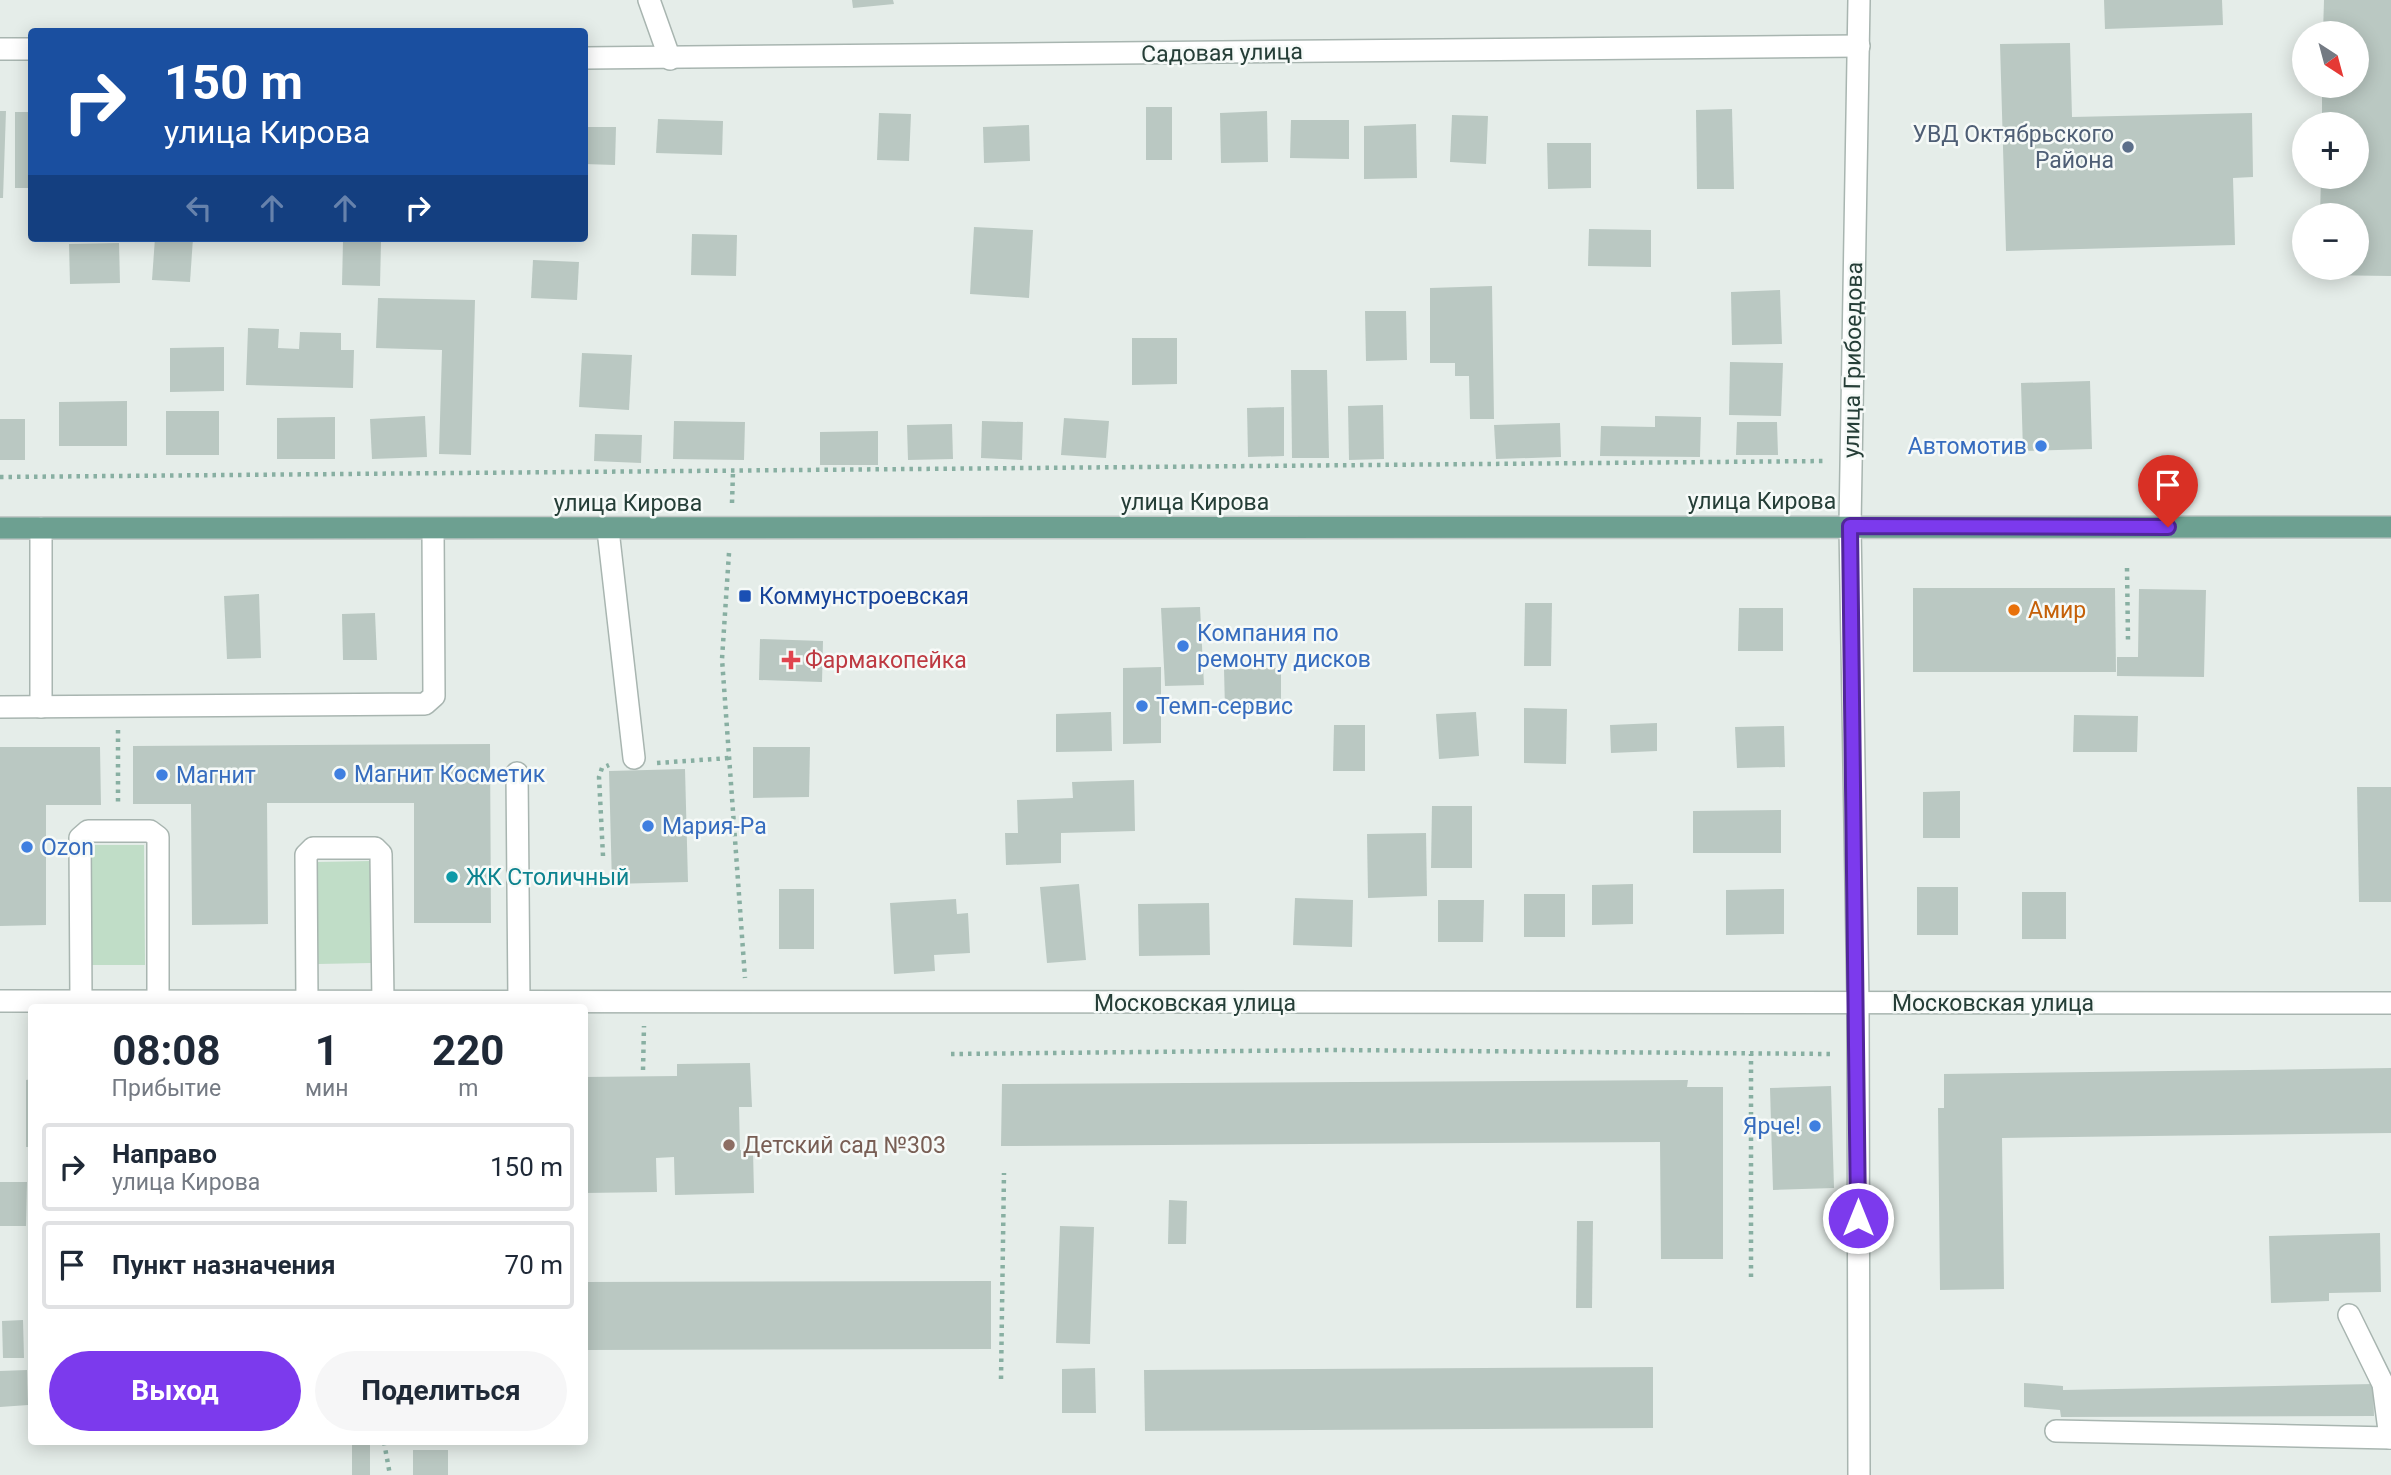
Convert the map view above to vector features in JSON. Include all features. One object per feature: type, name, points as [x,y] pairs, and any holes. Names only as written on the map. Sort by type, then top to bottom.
[{"type":"main road","name":"улица Кирова","points":[[0,528],[608,530],[2391,527]]},
{"type":"street","points":[[649,0],[670,59]]},
{"type":"street","name":"улица Грибоедова","points":[[1859,0],[1850,526],[1858,1003],[1859,1475]]},
{"type":"street","name":"Садовая улица","points":[[588,58],[1859,46]]},
{"type":"street","points":[[0,49],[28,49]]},
{"type":"street","points":[[41,528],[41,707]]},
{"type":"street","points":[[0,707],[425,704],[432,701],[433,529]]},
{"type":"street","points":[[608,530],[634,758]]},
{"type":"street","points":[[517,772],[519,1002]]},
{"type":"street","points":[[81,1001],[80,838],[88,831],[150,831],[158,837],[158,1001]]},
{"type":"street","points":[[307,1002],[306,855],[313,848],[379,850],[383,1002]]},
{"type":"street","name":"Московская улица","points":[[0,1001],[2391,1003]]},
{"type":"street","points":[[2056,1431],[2390,1438],[2383,1384],[2349,1315]]},
{"type":"path","points":[[0,477],[1851,461]]},
{"type":"path","points":[[733,472],[732,528],[722,659],[746,985]]},
{"type":"path","points":[[2127,568],[2128,640]]},
{"type":"path","points":[[118,737],[118,785]]},
{"type":"path","points":[[951,1054],[1336,1050],[1858,1055]]},
{"type":"path","points":[[1751,1054],[1751,1277]]},
{"type":"path","points":[[1001,1379],[1004,1173]]},
{"type":"path","points":[[385,1445],[390,1475]]},
{"type":"green space","points":[[89,845],[144,845],[145,965],[90,965]]},
{"type":"green space","points":[[370,861],[371,963],[318,964],[318,862]]},
{"type":"building","points":[[852,0],[893,0],[894,4],[853,8]]},
{"type":"building","points":[[2104,0],[2222,0],[2223,25],[2105,29]]},
{"type":"building","points":[[2324,0],[2391,0],[2391,276],[2369,276],[2369,203],[2320,203],[2321,189],[2369,189],[2369,112],[2322,112],[2322,98],[2370,98],[2370,21],[2323,21]]},
{"type":"building","name":"УВД Октябрьского Района","points":[[2070,43],[2072,117],[2252,113],[2253,177],[2233,178],[2235,245],[2006,251],[2000,44]]},
{"type":"building","points":[[1146,107],[1172,107],[1172,160],[1146,160]]},
{"type":"building","points":[[1732,109],[1734,189],[1697,189],[1696,110]]},
{"type":"building","points":[[0,111],[6,111],[3,198],[0,198]]},
{"type":"building","points":[[1267,111],[1268,162],[1221,163],[1220,113]]},
{"type":"building","points":[[15,112],[28,112],[28,188],[15,188]]},
{"type":"building","points":[[879,113],[911,114],[909,161],[877,160]]},
{"type":"building","points":[[1452,115],[1488,116],[1486,164],[1450,162]]},
{"type":"building","points":[[658,119],[723,121],[722,155],[656,153]]},
{"type":"building","points":[[1291,120],[1349,120],[1349,159],[1290,158]]},
{"type":"building","points":[[1416,124],[1417,178],[1364,179],[1364,126]]},
{"type":"building","points":[[1029,125],[1030,161],[984,163],[983,127]]},
{"type":"building","points":[[588,127],[616,127],[615,165],[588,164]]},
{"type":"building","points":[[1547,143],[1591,143],[1591,188],[1548,189]]},
{"type":"building","points":[[974,227],[1033,230],[1029,298],[970,294]]},
{"type":"building","points":[[1589,229],[1651,230],[1651,267],[1588,266]]},
{"type":"building","points":[[692,234],[737,235],[736,276],[691,275]]},
{"type":"building","points":[[155,242],[193,242],[190,282],[152,280]]},
{"type":"building","points":[[343,242],[381,242],[380,286],[342,285]]},
{"type":"building","points":[[119,243],[120,283],[70,284],[69,244]]},
{"type":"building","points":[[533,260],[579,262],[577,300],[531,298]]},
{"type":"building","points":[[1492,286],[1494,419],[1470,419],[1469,376],[1455,376],[1455,363],[1430,363],[1430,288]]},
{"type":"building","points":[[1780,290],[1782,344],[1732,345],[1731,292]]},
{"type":"building","points":[[378,298],[475,300],[471,455],[439,454],[442,350],[376,348]]},
{"type":"building","points":[[1365,311],[1406,311],[1407,360],[1366,361]]},
{"type":"building","points":[[248,328],[279,329],[278,348],[299,349],[300,332],[341,333],[341,350],[354,350],[353,388],[246,385]]},
{"type":"building","points":[[1132,338],[1177,338],[1177,384],[1132,385]]},
{"type":"building","points":[[224,347],[224,391],[170,392],[170,348]]},
{"type":"building","points":[[582,353],[632,355],[629,410],[579,407]]},
{"type":"building","points":[[1730,362],[1783,363],[1781,416],[1729,415]]},
{"type":"building","points":[[1291,370],[1327,370],[1329,458],[1292,458]]},
{"type":"building","points":[[2090,381],[2092,449],[2023,451],[2021,383]]},
{"type":"building","points":[[127,401],[127,446],[59,446],[59,402]]},
{"type":"building","points":[[1383,405],[1384,459],[1349,460],[1348,406]]},
{"type":"building","points":[[1284,407],[1284,456],[1248,457],[1247,408]]},
{"type":"building","points":[[166,411],[219,411],[219,455],[166,455]]},
{"type":"building","points":[[425,416],[427,457],[372,459],[370,419]]},
{"type":"building","points":[[1655,416],[1701,417],[1700,457],[1600,456],[1601,426],[1655,427]]},
{"type":"building","points":[[335,417],[335,459],[277,459],[277,418]]},
{"type":"building","points":[[1064,418],[1109,421],[1106,458],[1061,455]]},
{"type":"building","points":[[0,419],[25,419],[25,460],[0,460]]},
{"type":"building","points":[[674,421],[745,422],[744,460],[673,459]]},
{"type":"building","points":[[982,421],[1023,422],[1022,460],[981,458]]},
{"type":"building","points":[[1737,422],[1777,422],[1778,455],[1736,455]]},
{"type":"building","points":[[1560,423],[1561,457],[1496,459],[1494,425]]},
{"type":"building","points":[[952,424],[953,459],[908,460],[907,425]]},
{"type":"building","points":[[878,431],[878,465],[820,465],[820,432]]},
{"type":"building","points":[[595,434],[642,435],[641,463],[594,461]]},
{"type":"building","name":"Амир","points":[[1913,588],[2115,588],[2116,672],[1913,672]]},
{"type":"building","points":[[2139,589],[2206,590],[2204,677],[2117,676],[2117,657],[2138,657]]},
{"type":"building","points":[[259,594],[261,658],[227,659],[224,596]]},
{"type":"building","points":[[1525,603],[1552,603],[1551,666],[1524,666]]},
{"type":"building","name":"Компания по ремонту дисков","points":[[1200,607],[1204,685],[1165,686],[1161,608]]},
{"type":"building","points":[[1739,608],[1783,608],[1783,651],[1738,651]]},
{"type":"building","points":[[375,613],[377,660],[343,660],[342,614]]},
{"type":"building","name":"Фармакопейка","points":[[760,639],[823,641],[822,682],[759,680]]},
{"type":"building","name":"Темп-сервис","points":[[1161,667],[1161,743],[1123,744],[1123,668]]},
{"type":"building","points":[[1281,668],[1281,709],[1225,709],[1224,669]]},
{"type":"building","points":[[1524,708],[1567,709],[1566,764],[1524,763]]},
{"type":"building","points":[[1111,712],[1112,751],[1056,752],[1056,714]]},
{"type":"building","points":[[1476,712],[1479,756],[1439,759],[1436,714]]},
{"type":"building","points":[[2074,715],[2138,716],[2137,752],[2073,752]]},
{"type":"building","points":[[1657,723],[1657,751],[1611,753],[1610,725]]},
{"type":"building","points":[[1334,725],[1365,725],[1365,771],[1333,771]]},
{"type":"building","points":[[1784,726],[1785,767],[1737,768],[1735,727]]},
{"type":"building","name":"ЖК Столичный","points":[[490,744],[491,923],[414,923],[414,803],[267,803],[268,924],[192,925],[191,804],[133,804],[133,746]]},
{"type":"building","points":[[0,747],[100,747],[101,805],[46,805],[46,925],[0,926]]},
{"type":"building","points":[[753,747],[810,747],[809,797],[753,798]]},
{"type":"building","name":"Мария-Ра","points":[[685,769],[688,882],[612,884],[609,771]]},
{"type":"building","points":[[1134,780],[1135,831],[1061,833],[1061,863],[1006,865],[1005,833],[1018,833],[1017,800],[1073,798],[1072,782]]},
{"type":"building","points":[[2357,787],[2391,787],[2391,902],[2359,902]]},
{"type":"building","points":[[1960,791],[1960,838],[1923,838],[1923,792]]},
{"type":"building","points":[[1432,806],[1472,806],[1472,868],[1431,868]]},
{"type":"building","points":[[1781,810],[1781,853],[1693,853],[1693,811]]},
{"type":"building","points":[[1426,833],[1427,896],[1368,898],[1367,834]]},
{"type":"building","points":[[1079,884],[1086,960],[1047,963],[1040,887]]},
{"type":"building","points":[[1633,884],[1633,924],[1592,925],[1592,885]]},
{"type":"building","points":[[1917,887],[1958,887],[1958,935],[1917,935]]},
{"type":"building","points":[[779,889],[814,889],[814,949],[779,949]]},
{"type":"building","points":[[1784,889],[1784,934],[1726,935],[1726,890]]},
{"type":"building","points":[[2022,892],[2066,892],[2066,939],[2022,939]]},
{"type":"building","points":[[1524,894],[1565,894],[1565,937],[1524,937]]},
{"type":"building","points":[[1295,898],[1353,900],[1352,947],[1293,945]]},
{"type":"building","points":[[956,899],[957,914],[968,913],[970,953],[934,955],[935,971],[894,974],[890,903]]},
{"type":"building","points":[[1438,900],[1484,900],[1483,942],[1438,942]]},
{"type":"building","points":[[1209,903],[1210,955],[1139,956],[1138,904]]},
{"type":"building","points":[[750,1063],[752,1107],[739,1107],[740,1150],[753,1150],[754,1193],[675,1195],[674,1157],[656,1158],[657,1192],[588,1193],[588,1077],[677,1076],[677,1064]]},
{"type":"building","points":[[2391,1068],[2391,1133],[2002,1138],[2004,1289],[1940,1290],[1938,1108],[1944,1108],[1944,1074]]},
{"type":"building","points":[[28,1080],[28,1147],[26,1147]]},
{"type":"building","points":[[1688,1080],[1687,1087],[1723,1087],[1723,1259],[1661,1259],[1660,1142],[1001,1146],[1002,1084]]},
{"type":"building","points":[[1831,1086],[1834,1188],[1773,1190],[1770,1088]]},
{"type":"building","points":[[0,1182],[27,1182],[26,1226],[0,1226]]},
{"type":"building","points":[[1169,1200],[1187,1201],[1186,1244],[1168,1244]]},
{"type":"building","points":[[1577,1221],[1593,1221],[1592,1308],[1576,1308]]},
{"type":"building","points":[[1060,1226],[1094,1227],[1090,1344],[1056,1343]]},
{"type":"building","points":[[2380,1233],[2381,1292],[2329,1293],[2329,1301],[2271,1303],[2269,1236]]},
{"type":"building","points":[[991,1281],[991,1349],[588,1350],[588,1282]]},
{"type":"building","points":[[23,1320],[24,1358],[3,1358],[2,1321]]},
{"type":"building","points":[[1653,1367],[1653,1428],[1145,1431],[1144,1370]]},
{"type":"building","points":[[1095,1368],[1096,1413],[1062,1413],[1062,1369]]},
{"type":"building","points":[[27,1370],[28,1405],[0,1407],[0,1371]]},
{"type":"building","points":[[2024,1383],[2063,1386],[2063,1390],[2373,1384],[2374,1416],[2061,1417],[2060,1410],[2024,1407]]},
{"type":"building","points":[[352,1445],[370,1445],[370,1475],[352,1475]]},
{"type":"building","points":[[413,1450],[448,1450],[448,1475],[413,1475]]},
{"type":"place","name":"УВД Октябрьского Района","points":[[2128,147]]},
{"type":"place","name":"Автомотив","points":[[2041,446]]},
{"type":"place","name":"Коммунстроевская","points":[[745,596]]},
{"type":"place","name":"Амир","points":[[2014,610]]},
{"type":"place","name":"Компания по ремонту дисков","points":[[1183,646]]},
{"type":"place","name":"Фармакопейка","points":[[791,660]]},
{"type":"place","name":"Темп-сервис","points":[[1142,706]]},
{"type":"place","name":"Магнит Косметик","points":[[340,774]]},
{"type":"place","name":"Магнит","points":[[162,775]]},
{"type":"place","name":"Мария-Ра","points":[[648,826]]},
{"type":"place","name":"Ozon","points":[[27,847]]},
{"type":"place","name":"ЖК Столичный","points":[[452,877]]},
{"type":"place","name":"Ярче!","points":[[1815,1126]]},
{"type":"place","name":"Детский сад №303","points":[[729,1145]]},
{"type":"route","points":[[1858,1218],[1858,1003],[1850,526],[2168,527]]}]
